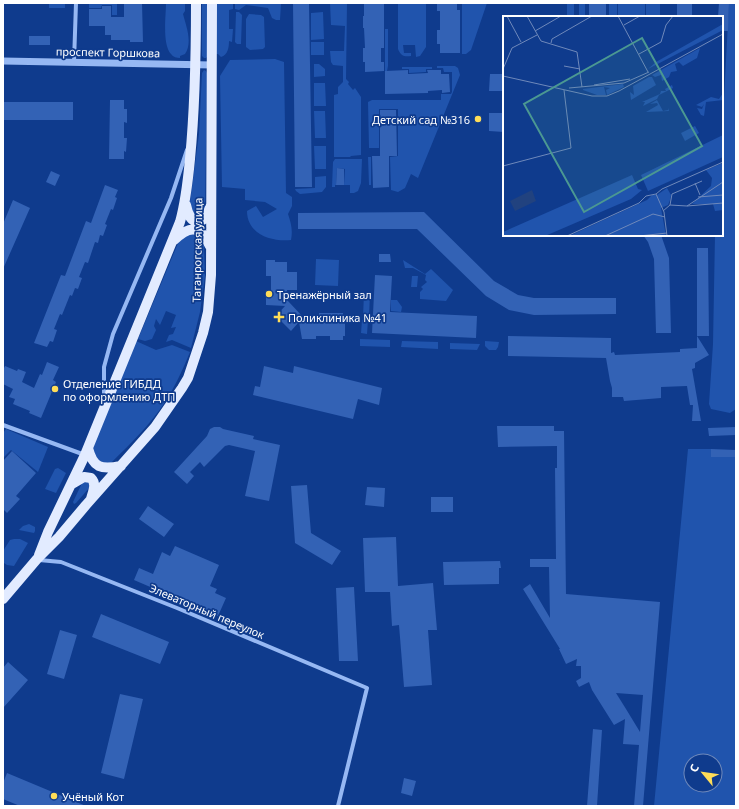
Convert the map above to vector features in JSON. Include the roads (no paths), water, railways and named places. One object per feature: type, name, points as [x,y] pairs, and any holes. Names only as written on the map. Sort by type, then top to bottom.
[{"type":"main road","name":"Таганрогская улица","points":[[37,559],[48,532],[87,451],[180,222],[185,203],[193,133],[196,65],[196,3]]},
{"type":"main road","name":"Таганрогская улица","points":[[3,600],[37,559],[59,538],[91,498],[155,428],[188,378],[197,353],[208,312],[211,275],[212,3]]},
{"type":"main road","points":[[185,203],[189,217],[198,222],[205,218],[211,205]]},
{"type":"main road","points":[[172,241],[185,230],[194,230],[205,236],[211,247]]},
{"type":"main road","points":[[87,451],[91,458],[98,465],[104,468],[121,466]]},
{"type":"main road","points":[[72,484],[84,477],[91,478],[94,481],[94,486],[91,498]]},
{"type":"street","points":[[74,62],[76,3]]},
{"type":"street","name":"проспект Горшкова","points":[[3,61],[212,65]]},
{"type":"street","points":[[104,410],[104,367],[113,334],[171,198],[193,133]]},
{"type":"street","points":[[3,425],[87,451]]},
{"type":"street","name":"Элеваторный переулок","points":[[37,559],[61,562],[177,608],[367,688],[338,806]]},
{"type":"place","name":"Детский сад №316","points":[[478,119]]},
{"type":"place","name":"Тренажёрный зал","points":[[269,294]]},
{"type":"place","name":"Поликлиника №41","points":[[279,317]]},
{"type":"place","name":"Отделение ГИБДД по оформлению ДТП","points":[[55,389]]},
{"type":"place","name":"Учёный Кот","points":[[54,796]]}]
